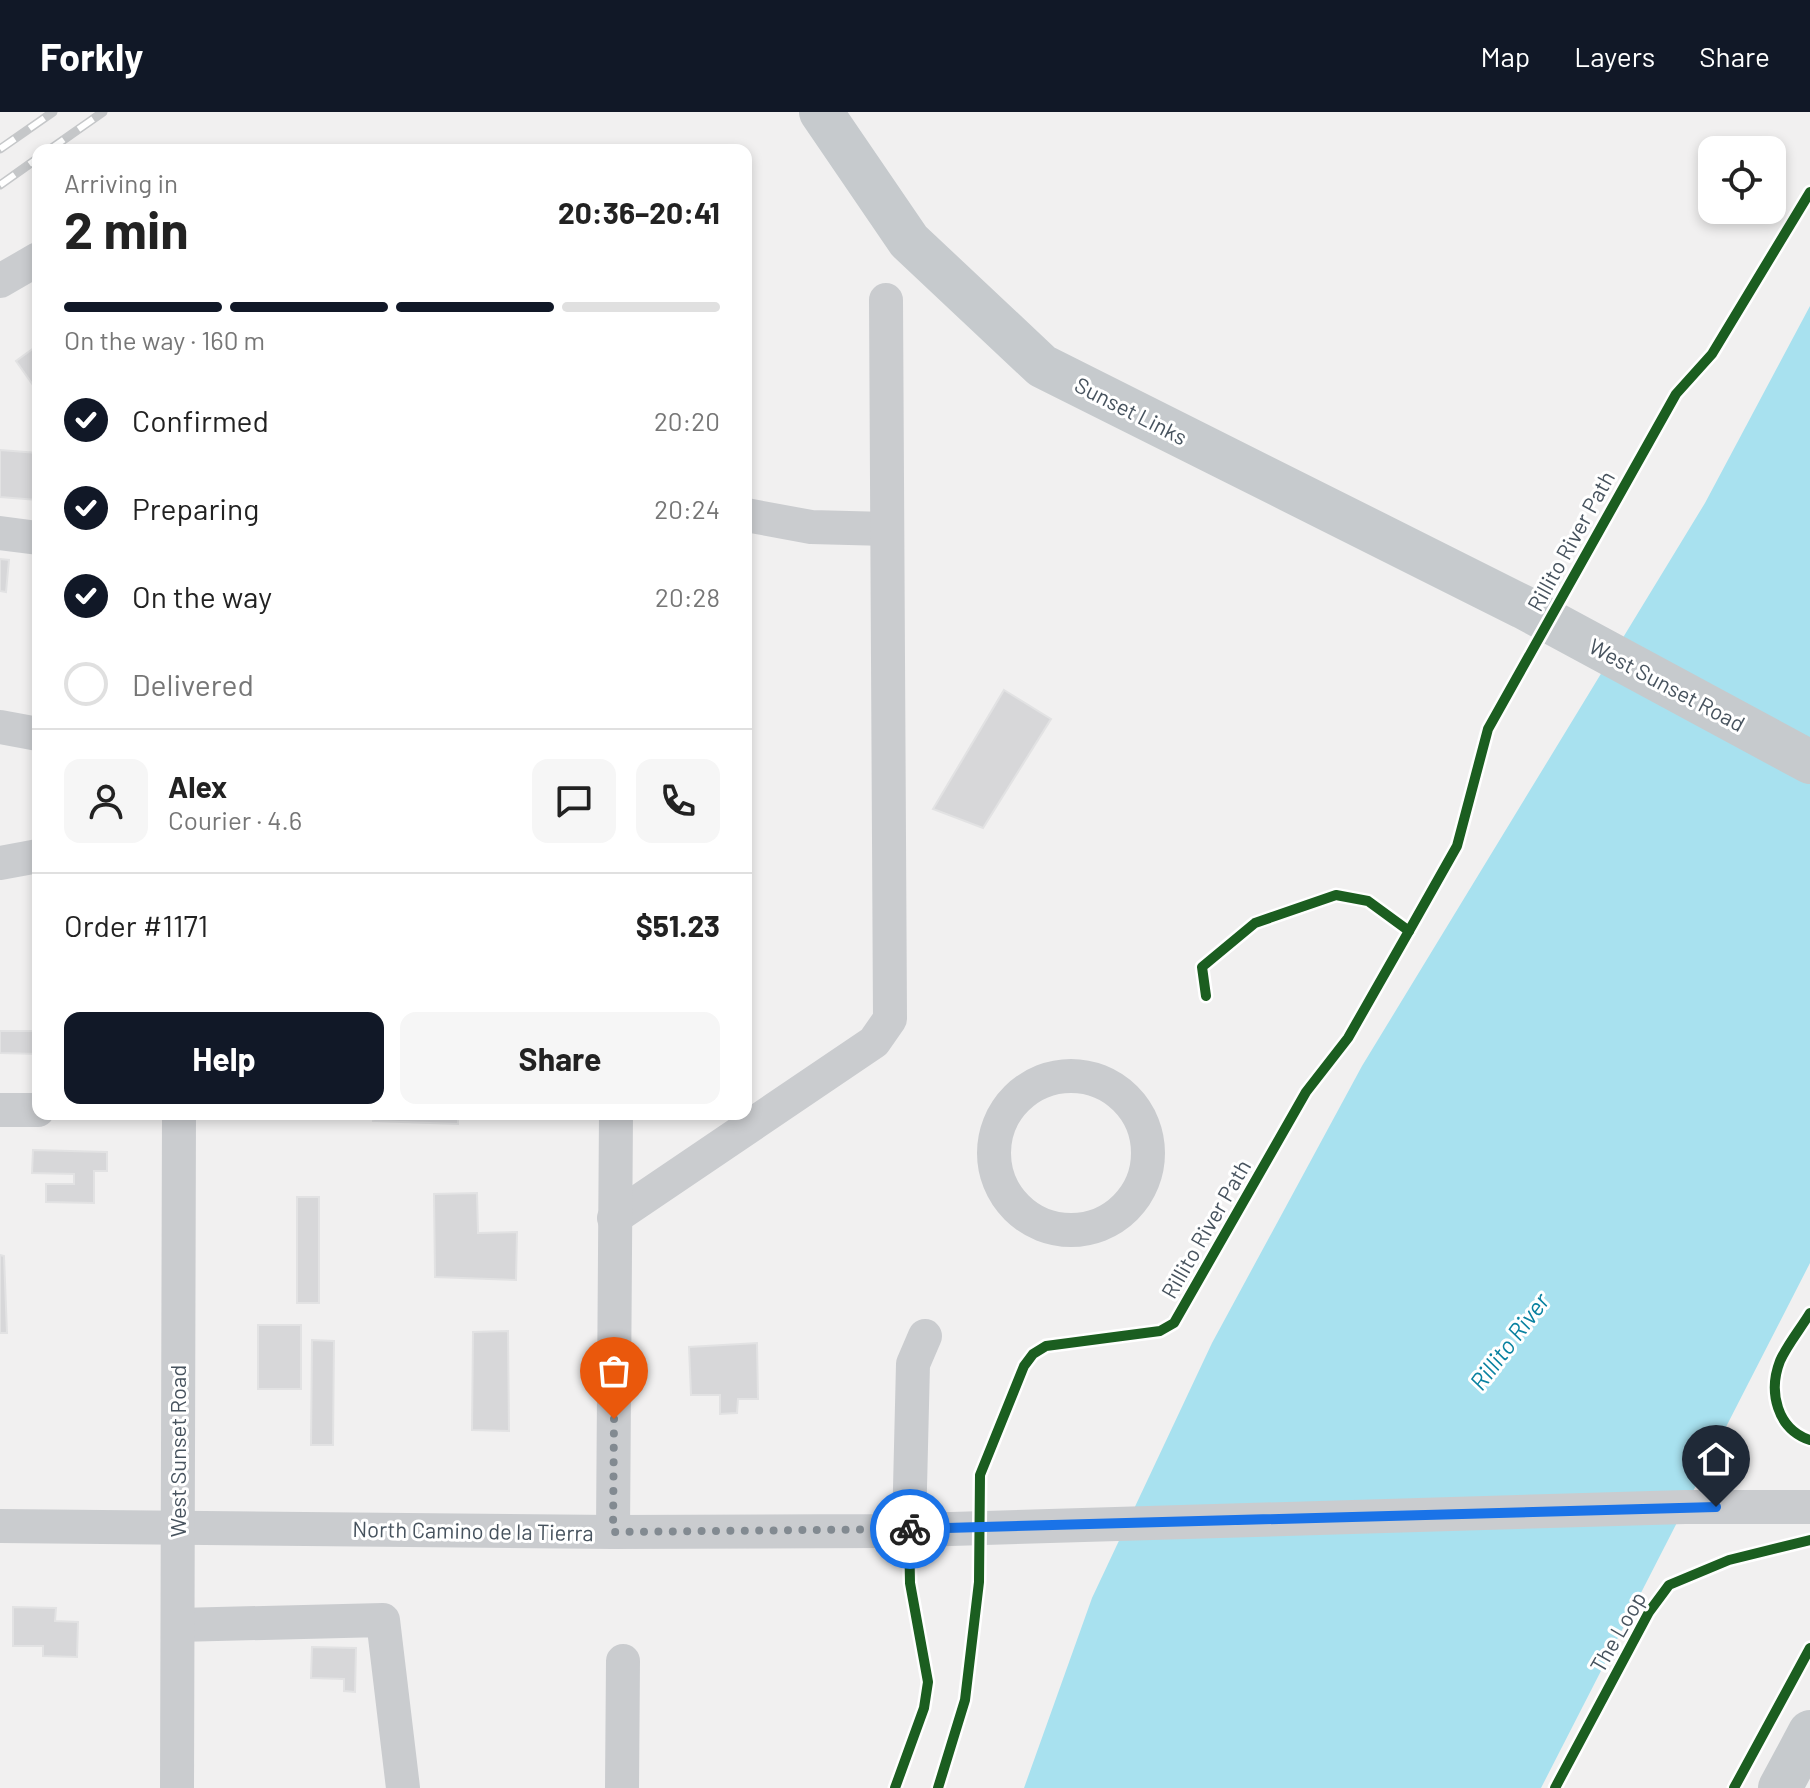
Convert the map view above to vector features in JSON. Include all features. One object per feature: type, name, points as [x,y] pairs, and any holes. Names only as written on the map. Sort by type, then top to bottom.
[{"type":"main road","name":"Sunset Links","points":[[821,112],[909,241],[1042,366],[1523,607]]},
{"type":"main road","name":"West Sunset Road","points":[[1523,607],[1810,762]]},
{"type":"main road","points":[[1780,1788],[1810,1732]]},
{"type":"street","points":[[0,281],[32,262]]},
{"type":"street","points":[[614,1218],[874,1042],[890,1019],[886,300]]},
{"type":"street","points":[[752,516],[811,527],[887,529]]},
{"type":"street","points":[[0,533],[32,537]]},
{"type":"street","points":[[0,727],[32,733]]},
{"type":"street","points":[[0,863],[32,857]]},
{"type":"street","points":[[1081,1076],[1104,1083],[1125,1098],[1141,1119],[1148,1145],[1146,1171],[1136,1195],[1118,1214],[1095,1227],[1069,1230],[1043,1225],[1020,1211],[1005,1192],[996,1169],[998,1133],[1014,1101],[1033,1085],[1056,1077],[1081,1076]]},
{"type":"street","points":[[0,1110],[32,1110]]},
{"type":"street","name":"West Sunset Road","points":[[177,1788],[179,1120]]},
{"type":"street","points":[[613,1532],[616,1120]]},
{"type":"street","points":[[909,1529],[913,1364],[925,1336]]},
{"type":"street","name":"North Camino de la Tierra","points":[[0,1526],[613,1532],[909,1529],[1685,1507],[1810,1507]]},
{"type":"street","points":[[178,1625],[383,1620],[403,1788]]},
{"type":"street","points":[[622,1788],[623,1661]]},
{"type":"water","name":"Rillito River","points":[[1810,306],[1810,1263],[1541,1788],[1024,1788],[1092,1598],[1212,1343],[1362,1066],[1705,503]]},
{"type":"building","points":[[32,349],[32,384],[16,361]]},
{"type":"building","points":[[0,450],[32,453],[32,500],[0,497]]},
{"type":"building","points":[[0,559],[9,560],[6,592],[0,591]]},
{"type":"building","points":[[1004,690],[1051,719],[983,828],[933,809]]},
{"type":"building","points":[[0,1031],[32,1031],[32,1054],[0,1053]]},
{"type":"building","points":[[458,1120],[458,1124],[373,1121]]},
{"type":"building","points":[[33,1150],[107,1152],[107,1171],[94,1171],[94,1203],[46,1202],[46,1184],[74,1184],[74,1174],[32,1173]]},
{"type":"building","points":[[477,1193],[478,1233],[517,1232],[516,1280],[435,1277],[434,1194]]},
{"type":"building","points":[[297,1197],[319,1197],[319,1303],[297,1303]]},
{"type":"building","points":[[0,1255],[4,1256],[7,1333],[0,1333]]},
{"type":"building","points":[[258,1325],[301,1325],[301,1389],[258,1389]]},
{"type":"building","points":[[508,1331],[509,1431],[472,1430],[473,1332]]},
{"type":"building","points":[[312,1340],[334,1341],[333,1445],[311,1445]]},
{"type":"building","points":[[757,1343],[758,1399],[738,1399],[737,1413],[720,1414],[720,1395],[691,1395],[689,1347]]},
{"type":"building","points":[[13,1607],[56,1608],[55,1621],[78,1622],[77,1657],[43,1656],[43,1646],[13,1646]]},
{"type":"building","points":[[312,1647],[356,1648],[355,1692],[344,1691],[344,1679],[311,1678]]},
{"type":"railway","points":[[0,149],[53,112]]},
{"type":"railway","points":[[58,144],[103,112]]},
{"type":"railway","points":[[0,185],[32,162]]},
{"type":"cycle path","name":"Rillito River Path","points":[[1206,996],[1202,967],[1255,923],[1336,895],[1368,901],[1409,931],[1457,846],[1488,729],[1676,394],[1712,354],[1810,192]]},
{"type":"cycle path","name":"Rillito River Path","points":[[938,1788],[965,1700],[979,1582],[980,1475],[1024,1366],[1033,1354],[1046,1346],[1160,1331],[1174,1323],[1306,1092],[1348,1038],[1409,931]]},
{"type":"cycle path","points":[[1810,1313],[1780,1361],[1775,1385],[1778,1408],[1783,1418],[1799,1435],[1810,1440]]},
{"type":"cycle path","points":[[895,1788],[924,1708],[928,1682],[910,1583],[909,1529]]},
{"type":"cycle path","name":"The Loop","points":[[1555,1788],[1649,1612],[1669,1585],[1729,1560],[1810,1540]]},
{"type":"cycle path","points":[[1734,1788],[1810,1648]]},
{"type":"way so far","points":[[614,1419],[613,1532],[910,1529]]},
{"type":"route","points":[[910,1529],[1716,1507]]}]
